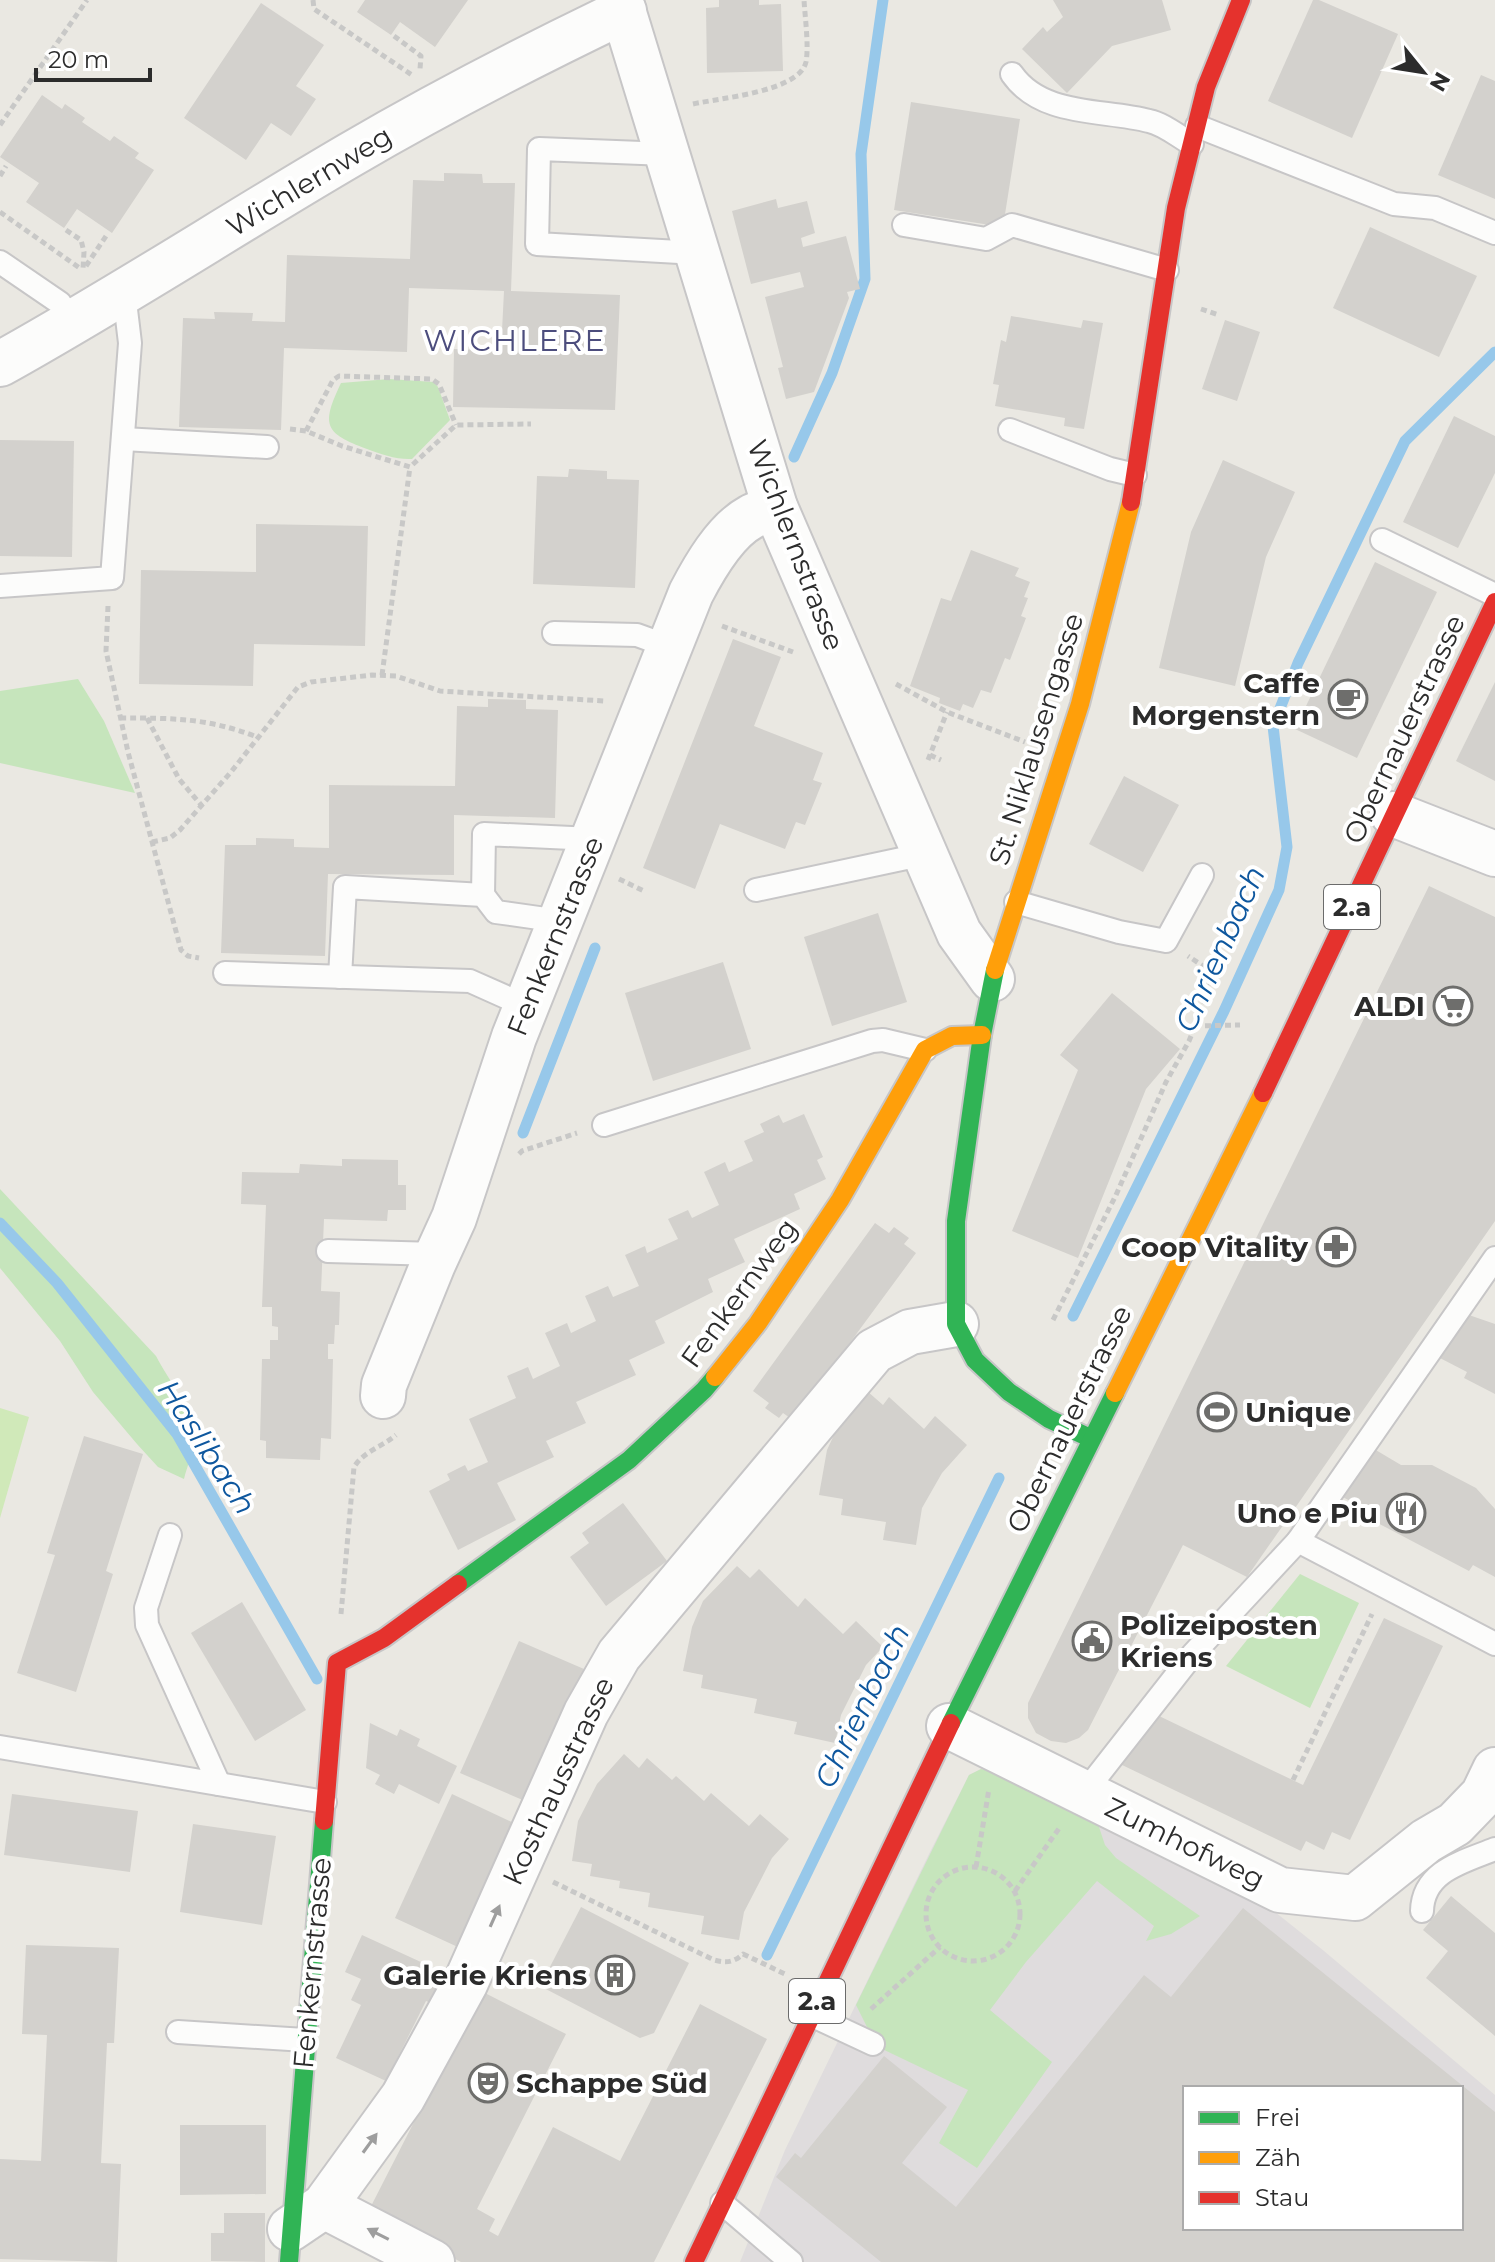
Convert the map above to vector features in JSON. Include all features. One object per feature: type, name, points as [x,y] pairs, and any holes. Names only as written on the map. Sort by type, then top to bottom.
[{"type":"street","name":"St. Niklausengasse","points":[[1090,1438],[1049,1419],[1009,1392],[975,1360],[956,1324],[956,1221],[992,979],[1080,704],[1129,513],[1176,208],[1206,87],[1241,0]]},
{"type":"street","name":"Wichlernstrasse","points":[[622,5],[775,507],[959,933],[992,979]]},
{"type":"street","name":"Wichlernweg","points":[[0,364],[71,324],[107,284],[622,5]]},
{"type":"street","name":"Fenkernstrasse","points":[[383,1396],[384,1385],[454,1218],[526,1006],[560,921],[609,852],[645,709],[705,565],[749,518],[775,507]]},
{"type":"street","name":"Obernauerstrasse","points":[[694,2262],[949,1726],[1259,1102],[1495,602]]},
{"type":"street","points":[[1393,814],[1495,854]]},
{"type":"street","points":[[925,1050],[952,1036],[982,1035]]},
{"type":"street","name":"Fenkernweg","points":[[337,1663],[384,1638],[629,1460],[704,1390],[758,1323],[840,1200],[925,1050]]},
{"type":"street","name":"Kosthausstrasse","points":[[301,2232],[403,2097],[465,1984],[586,1713],[619,1655],[874,1351],[910,1332],[956,1324]]},
{"type":"street","name":"Fenkernstrasse","points":[[301,2232],[305,2040],[337,1663]]},
{"type":"street","name":"Zumhofweg","points":[[949,1726],[1280,1890],[1355,1898],[1426,1841],[1455,1824],[1491,1787]]},
{"type":"street","points":[[301,2232],[432,2262]]},
{"type":"lane","points":[[1012,74],[1021,87],[1035,96],[1064,107],[1152,121],[1394,204],[1435,208],[1495,233]]},
{"type":"lane","points":[[667,154],[539,149],[537,244],[697,253]]},
{"type":"lane","points":[[904,225],[986,239],[1012,225],[1167,270]]},
{"type":"lane","points":[[0,262],[60,303],[71,324]]},
{"type":"lane","points":[[0,586],[112,578],[130,343],[107,284]]},
{"type":"lane","points":[[1010,430],[1110,469],[1135,475]]},
{"type":"lane","points":[[123,439],[267,447]]},
{"type":"lane","points":[[1382,540],[1495,595]]},
{"type":"lane","points":[[554,633],[637,635],[670,647]]},
{"type":"lane","points":[[560,921],[496,912],[483,895],[484,834],[609,852]]},
{"type":"lane","points":[[756,890],[925,854]]},
{"type":"lane","points":[[1016,902],[1119,932],[1166,941],[1202,875]]},
{"type":"lane","points":[[340,977],[345,887],[483,895]]},
{"type":"lane","points":[[225,973],[470,981],[526,1006]]},
{"type":"lane","points":[[604,1125],[872,1041],[883,1040],[925,1050]]},
{"type":"lane","points":[[328,1251],[437,1254]]},
{"type":"lane","points":[[1084,1793],[1193,1654],[1298,1541],[1495,1258]]},
{"type":"lane","points":[[170,1535],[146,1608],[147,1625],[219,1784]]},
{"type":"lane","points":[[1298,1541],[1495,1644]]},
{"type":"lane","points":[[0,1747],[325,1802]]},
{"type":"lane","points":[[1422,1911],[1422,1895],[1440,1872],[1495,1849]]},
{"type":"lane","points":[[811,2015],[873,2044]]},
{"type":"lane","points":[[178,2032],[305,2040]]},
{"type":"lane","points":[[722,2203],[791,2262]]},
{"type":"path","points":[[0,125],[87,0]]},
{"type":"path","points":[[313,0],[314,9],[417,78],[421,56],[394,36]]},
{"type":"path","points":[[688,105],[784,85],[799,73],[806,63],[804,0]]},
{"type":"path","points":[[0,176],[6,166]]},
{"type":"path","points":[[0,212],[107,284]]},
{"type":"path","points":[[66,230],[81,240],[83,270]]},
{"type":"path","points":[[83,270],[108,233]]},
{"type":"path","points":[[306,431],[333,380],[339,376],[432,379],[439,384],[456,425]]},
{"type":"path","points":[[382,675],[410,467],[456,425],[531,424]]},
{"type":"path","points":[[267,447],[288,429],[306,431],[410,467]]},
{"type":"path","points":[[112,578],[106,651],[120,718],[181,950],[195,958],[224,958],[225,973]]},
{"type":"path","points":[[717,638],[722,624],[801,656]]},
{"type":"path","points":[[152,842],[170,838],[202,806],[298,687],[311,682],[396,676],[440,691],[629,702],[645,709]]},
{"type":"path","points":[[899,685],[947,712],[1029,744]]},
{"type":"path","points":[[926,765],[947,712]]},
{"type":"path","points":[[120,718],[183,718],[224,725],[257,737]]},
{"type":"path","points":[[147,718],[179,779],[202,806]]},
{"type":"path","points":[[930,755],[941,760]]},
{"type":"path","points":[[609,852],[619,879],[644,891]]},
{"type":"path","points":[[1053,1320],[1195,1026],[1212,979],[1209,970],[1166,941]]},
{"type":"path","points":[[1195,1026],[1236,1026]]},
{"type":"path","points":[[1293,1780],[1384,1588]]},
{"type":"path","points":[[976,1867],[990,1783]]},
{"type":"path","points":[[1015,1891],[1084,1793]]},
{"type":"path","points":[[517,1864],[714,1960],[726,1963],[743,1954],[786,1974]]},
{"type":"path","points":[[960,1868],[992,1870],[1015,1891],[1020,1920],[1007,1947],[995,1956],[966,1960],[952,1956],[930,1934],[926,1918],[927,1902],[934,1887],[960,1868]]},
{"type":"path","points":[[840,2028],[858,2022],[940,1947]]},
{"type":"shaded area","points":[[981,1769],[1241,1885],[1495,2095],[1495,2262],[740,2262],[785,2150],[969,1775]]},
{"type":"green space","points":[[389,379],[434,382],[450,420],[412,459],[372,451],[342,438],[330,426],[331,409],[341,383]]},
{"type":"green space","points":[[78,679],[104,721],[135,793],[0,763],[0,691]]},
{"type":"green space","points":[[0,1189],[156,1356],[192,1425],[193,1446],[184,1479],[158,1467],[137,1444],[93,1392],[60,1341],[0,1268]]},
{"type":"green space","points":[[0,1408],[29,1417],[0,1518]]},
{"type":"green space","points":[[1300,1574],[1359,1603],[1310,1708],[1226,1666]]},
{"type":"green space","points":[[981,1769],[1020,1779],[1096,1818],[1105,1845],[1116,1858],[1200,1916],[1171,1934],[1146,1941],[1154,1926],[1097,1881],[1026,1962],[990,2010],[1052,2062],[977,2168],[939,2143],[968,2090],[878,2047],[882,2037],[867,2027],[856,2005],[969,1775]]},
{"type":"building","points":[[365,0],[468,0],[435,47],[400,22],[391,35],[357,12]]},
{"type":"building","points":[[719,0],[759,0],[759,5],[781,4],[783,71],[707,73],[706,8],[719,7]]},
{"type":"building","points":[[1053,0],[1162,0],[1171,30],[1112,46],[1067,93],[1022,49],[1043,27],[1047,32],[1063,17]]},
{"type":"building","points":[[1313,0],[1398,34],[1352,138],[1268,101]]},
{"type":"building","points":[[261,3],[324,45],[296,86],[316,99],[291,136],[271,123],[246,160],[184,118]]},
{"type":"building","points":[[1481,75],[1495,81],[1495,199],[1438,175]]},
{"type":"building","points":[[42,95],[62,109],[65,104],[85,118],[82,122],[110,141],[114,136],[139,153],[135,158],[154,170],[112,233],[77,209],[64,228],[26,202],[39,183],[0,157]]},
{"type":"building","points":[[911,102],[1020,119],[1003,227],[894,210]]},
{"type":"building","points":[[444,173],[482,174],[483,183],[515,183],[511,291],[620,295],[615,410],[453,407],[454,349],[501,351],[504,291],[409,288],[407,352],[284,348],[281,430],[179,427],[183,318],[215,319],[214,312],[253,313],[252,321],[285,322],[287,255],[410,259],[413,180],[444,181]]},
{"type":"building","points":[[776,199],[778,208],[807,201],[815,233],[801,238],[803,247],[846,236],[860,289],[847,292],[849,298],[814,392],[786,399],[778,368],[783,367],[765,297],[804,287],[800,272],[751,284],[732,211]]},
{"type":"building","points":[[1370,227],[1477,276],[1439,357],[1333,308]]},
{"type":"building","points":[[1011,316],[1081,328],[1083,320],[1103,323],[1084,429],[1064,426],[1065,418],[995,406],[999,385],[993,384],[1001,340],[1006,342]]},
{"type":"building","points":[[1225,320],[1260,332],[1237,401],[1202,389]]},
{"type":"building","points":[[1454,416],[1495,436],[1495,473],[1458,548],[1403,522]]},
{"type":"building","points":[[0,440],[74,441],[72,557],[0,556]]},
{"type":"building","points":[[1223,460],[1295,492],[1266,557],[1235,686],[1159,668],[1191,532]]},
{"type":"building","points":[[569,469],[607,471],[607,479],[639,480],[635,588],[533,584],[537,476],[568,477]]},
{"type":"building","points":[[256,524],[368,526],[365,646],[254,644],[253,686],[139,684],[141,570],[256,572]]},
{"type":"building","points":[[971,550],[1019,568],[1015,576],[1030,582],[1021,616],[1026,618],[1010,660],[1005,658],[991,693],[981,690],[973,708],[963,704],[960,711],[939,703],[940,698],[910,686],[941,598],[951,601]]},
{"type":"building","points":[[1375,562],[1437,592],[1357,758],[1295,729]]},
{"type":"building","points":[[733,639],[781,657],[754,726],[823,753],[813,780],[822,783],[805,825],[796,822],[785,849],[720,824],[695,889],[643,868]]},
{"type":"building","points":[[1495,682],[1495,781],[1456,761]]},
{"type":"building","points":[[488,699],[526,700],[526,709],[558,710],[555,818],[454,815],[454,875],[328,874],[325,956],[221,953],[225,845],[256,845],[256,838],[294,839],[294,847],[329,848],[329,785],[455,786],[457,706],[488,707]]},
{"type":"building","points":[[1124,776],[1179,805],[1143,872],[1089,844]]},
{"type":"building","points":[[1429,886],[1495,917],[1495,1221],[1247,1577],[1183,1545],[1088,1730],[1066,1743],[1051,1741],[1036,1733],[1028,1718],[1028,1703]]},
{"type":"building","points":[[878,913],[907,1002],[832,1026],[804,937]]},
{"type":"building","points":[[723,962],[751,1049],[653,1081],[625,993]]},
{"type":"building","points":[[1112,993],[1180,1049],[1146,1089],[1078,1258],[1012,1231],[1078,1070],[1060,1055]]},
{"type":"building","points":[[804,1114],[823,1157],[817,1160],[826,1179],[794,1194],[800,1209],[734,1239],[745,1262],[708,1279],[713,1292],[655,1321],[665,1343],[629,1360],[636,1375],[576,1402],[586,1423],[546,1441],[554,1457],[497,1483],[516,1520],[458,1550],[429,1491],[450,1480],[447,1474],[465,1465],[468,1471],[488,1462],[469,1419],[516,1398],[507,1376],[528,1367],[533,1379],[560,1366],[545,1333],[567,1323],[571,1333],[596,1321],[585,1296],[608,1286],[613,1297],[639,1286],[625,1255],[645,1246],[647,1253],[678,1239],[668,1219],[688,1210],[692,1218],[719,1205],[704,1172],[725,1162],[729,1172],[753,1161],[744,1141],[764,1132],[760,1124],[779,1115],[783,1123]]},
{"type":"building","points":[[342,1159],[398,1160],[398,1185],[406,1185],[406,1210],[388,1210],[387,1221],[324,1219],[321,1291],[340,1292],[339,1325],[335,1325],[334,1344],[328,1344],[328,1359],[333,1359],[331,1439],[321,1438],[320,1460],[266,1458],[266,1441],[260,1440],[262,1359],[270,1359],[270,1340],[278,1340],[278,1327],[272,1326],[272,1307],[262,1307],[266,1205],[241,1204],[242,1172],[299,1173],[300,1164],[342,1166]]},
{"type":"building","points":[[875,1223],[889,1233],[894,1227],[909,1238],[904,1244],[916,1253],[793,1420],[783,1413],[779,1418],[765,1408],[769,1403],[753,1391]]},
{"type":"building","points":[[1466,1314],[1495,1324],[1495,1394],[1464,1378],[1467,1372],[1438,1357]]},
{"type":"building","points":[[867,1391],[883,1405],[889,1397],[924,1429],[935,1416],[967,1445],[942,1473],[922,1508],[916,1545],[883,1540],[886,1522],[841,1515],[843,1499],[819,1495],[827,1450],[840,1422]]},
{"type":"building","points":[[84,1436],[143,1454],[106,1571],[113,1574],[76,1692],[17,1673],[55,1555],[47,1553]]},
{"type":"building","points":[[1369,1446],[1401,1465],[1432,1465],[1476,1488],[1495,1509],[1495,1577],[1473,1565],[1469,1571],[1370,1519],[1373,1513],[1337,1494]]},
{"type":"building","points":[[623,1503],[667,1561],[606,1606],[570,1557],[589,1543],[582,1533]]},
{"type":"building","points":[[737,1566],[750,1578],[759,1569],[798,1607],[805,1598],[843,1634],[856,1621],[883,1647],[866,1665],[841,1715],[835,1743],[794,1734],[797,1722],[754,1713],[757,1699],[701,1688],[703,1675],[683,1671],[692,1627],[703,1601]]},
{"type":"building","points":[[242,1602],[306,1710],[255,1741],[191,1633]]},
{"type":"building","points":[[1384,1618],[1443,1646],[1350,1840],[1332,1832],[1324,1850],[1306,1841],[1301,1851],[1120,1764],[1157,1715],[1303,1785]]},
{"type":"building","points":[[519,1641],[584,1669],[525,1801],[460,1773]]},
{"type":"building","points":[[370,1723],[397,1736],[400,1729],[420,1739],[417,1746],[457,1766],[439,1804],[399,1784],[394,1794],[375,1784],[380,1775],[366,1768]]},
{"type":"building","points":[[624,1754],[639,1768],[647,1758],[672,1780],[676,1776],[704,1801],[711,1793],[749,1826],[760,1814],[789,1839],[772,1858],[744,1912],[739,1940],[701,1934],[704,1916],[648,1907],[650,1893],[619,1888],[620,1881],[590,1876],[592,1864],[572,1861],[578,1821],[597,1784]]},
{"type":"building","points":[[12,1794],[138,1811],[130,1872],[4,1855]]},
{"type":"building","points":[[452,1794],[516,1824],[460,1948],[395,1918]]},
{"type":"building","points":[[193,1824],[276,1836],[262,1925],[180,1912]]},
{"type":"building","points":[[1451,1896],[1495,1933],[1495,2036],[1426,1978],[1448,1951],[1423,1930]]},
{"type":"building","name":"Galerie Kriens","points":[[581,1907],[689,1963],[654,2033],[640,2038],[540,1986]]},
{"type":"building","points":[[1243,1908],[1463,2086],[1183,2086],[1183,2230],[1463,2230],[1463,2086],[1495,2112],[1495,2262],[881,2262],[776,2177],[795,2153],[801,2158],[884,2056],[947,2107],[902,2163],[956,2207],[1144,1975],[1171,1997]]},
{"type":"building","points":[[362,1935],[447,1974],[433,2004],[426,2001],[386,2081],[336,2058],[361,2005],[351,2000],[361,1979],[345,1972]]},
{"type":"building","points":[[26,1945],[119,1948],[114,2043],[107,2043],[101,2163],[121,2164],[117,2262],[0,2259],[0,2159],[41,2161],[47,2035],[22,2034]]},
{"type":"building","name":"Schappe Süd","points":[[481,1991],[566,2034],[477,2209],[495,2219],[489,2231],[498,2236],[553,2127],[620,2161],[700,2004],[767,2039],[654,2262],[461,2262],[367,2214]]},
{"type":"building","points":[[180,2125],[266,2125],[266,2194],[180,2195]]},
{"type":"building","points":[[224,2213],[265,2213],[265,2262],[211,2261],[211,2233],[224,2233]]},
{"type":"waterway","points":[[794,457],[832,373],[865,279],[861,154],[883,0]]},
{"type":"waterway","name":"Chrienbach","points":[[1073,1316],[1224,1011],[1279,890],[1287,847],[1273,726],[1298,663],[1405,441],[1495,352]]},
{"type":"waterway","points":[[523,1133],[595,948]]},
{"type":"waterway","name":"Haslibach","points":[[0,1223],[57,1283],[177,1434],[317,1679]]},
{"type":"waterway","name":"Chrienbach","points":[[767,1955],[999,1478]]},
{"type":"traffic: fast","points":[[995,970],[982,1035],[956,1221],[956,1324],[975,1360],[1009,1392],[1049,1419],[1090,1438]]},
{"type":"traffic: fast","points":[[458,1584],[629,1460],[715,1377]]},
{"type":"traffic: fast","points":[[951,1723],[1115,1393]]},
{"type":"traffic: fast","points":[[289,2262],[324,1821]]},
{"type":"traffic: slow","points":[[995,970],[1080,704],[1131,502]]},
{"type":"traffic: slow","points":[[715,1377],[758,1323],[840,1200],[925,1050],[952,1036],[982,1035]]},
{"type":"traffic: slow","points":[[1115,1393],[1263,1093]]},
{"type":"traffic: jam","points":[[1131,502],[1176,208],[1206,87],[1241,0]]},
{"type":"traffic: jam","points":[[1263,1093],[1495,602]]},
{"type":"traffic: jam","points":[[324,1821],[337,1663],[384,1638],[458,1584]]},
{"type":"traffic: jam","points":[[694,2262],[951,1723]]},
{"type":"place","name":"Caffe Morgenstern","points":[[1348,699]]},
{"type":"place","name":"ALDI","points":[[1453,1006]]},
{"type":"place","name":"Coop Vitality","points":[[1336,1247]]},
{"type":"place","name":"Unique","points":[[1217,1412]]},
{"type":"place","name":"Uno e Piu","points":[[1406,1513]]},
{"type":"place","name":"Polizeiposten Kriens","points":[[1092,1641]]},
{"type":"place","name":"Galerie Kriens","points":[[615,1975]]},
{"type":"place","name":"Schappe Süd","points":[[488,2083]]},
{"type":"district","name":"WICHLERE","points":[[515,340]]}]
